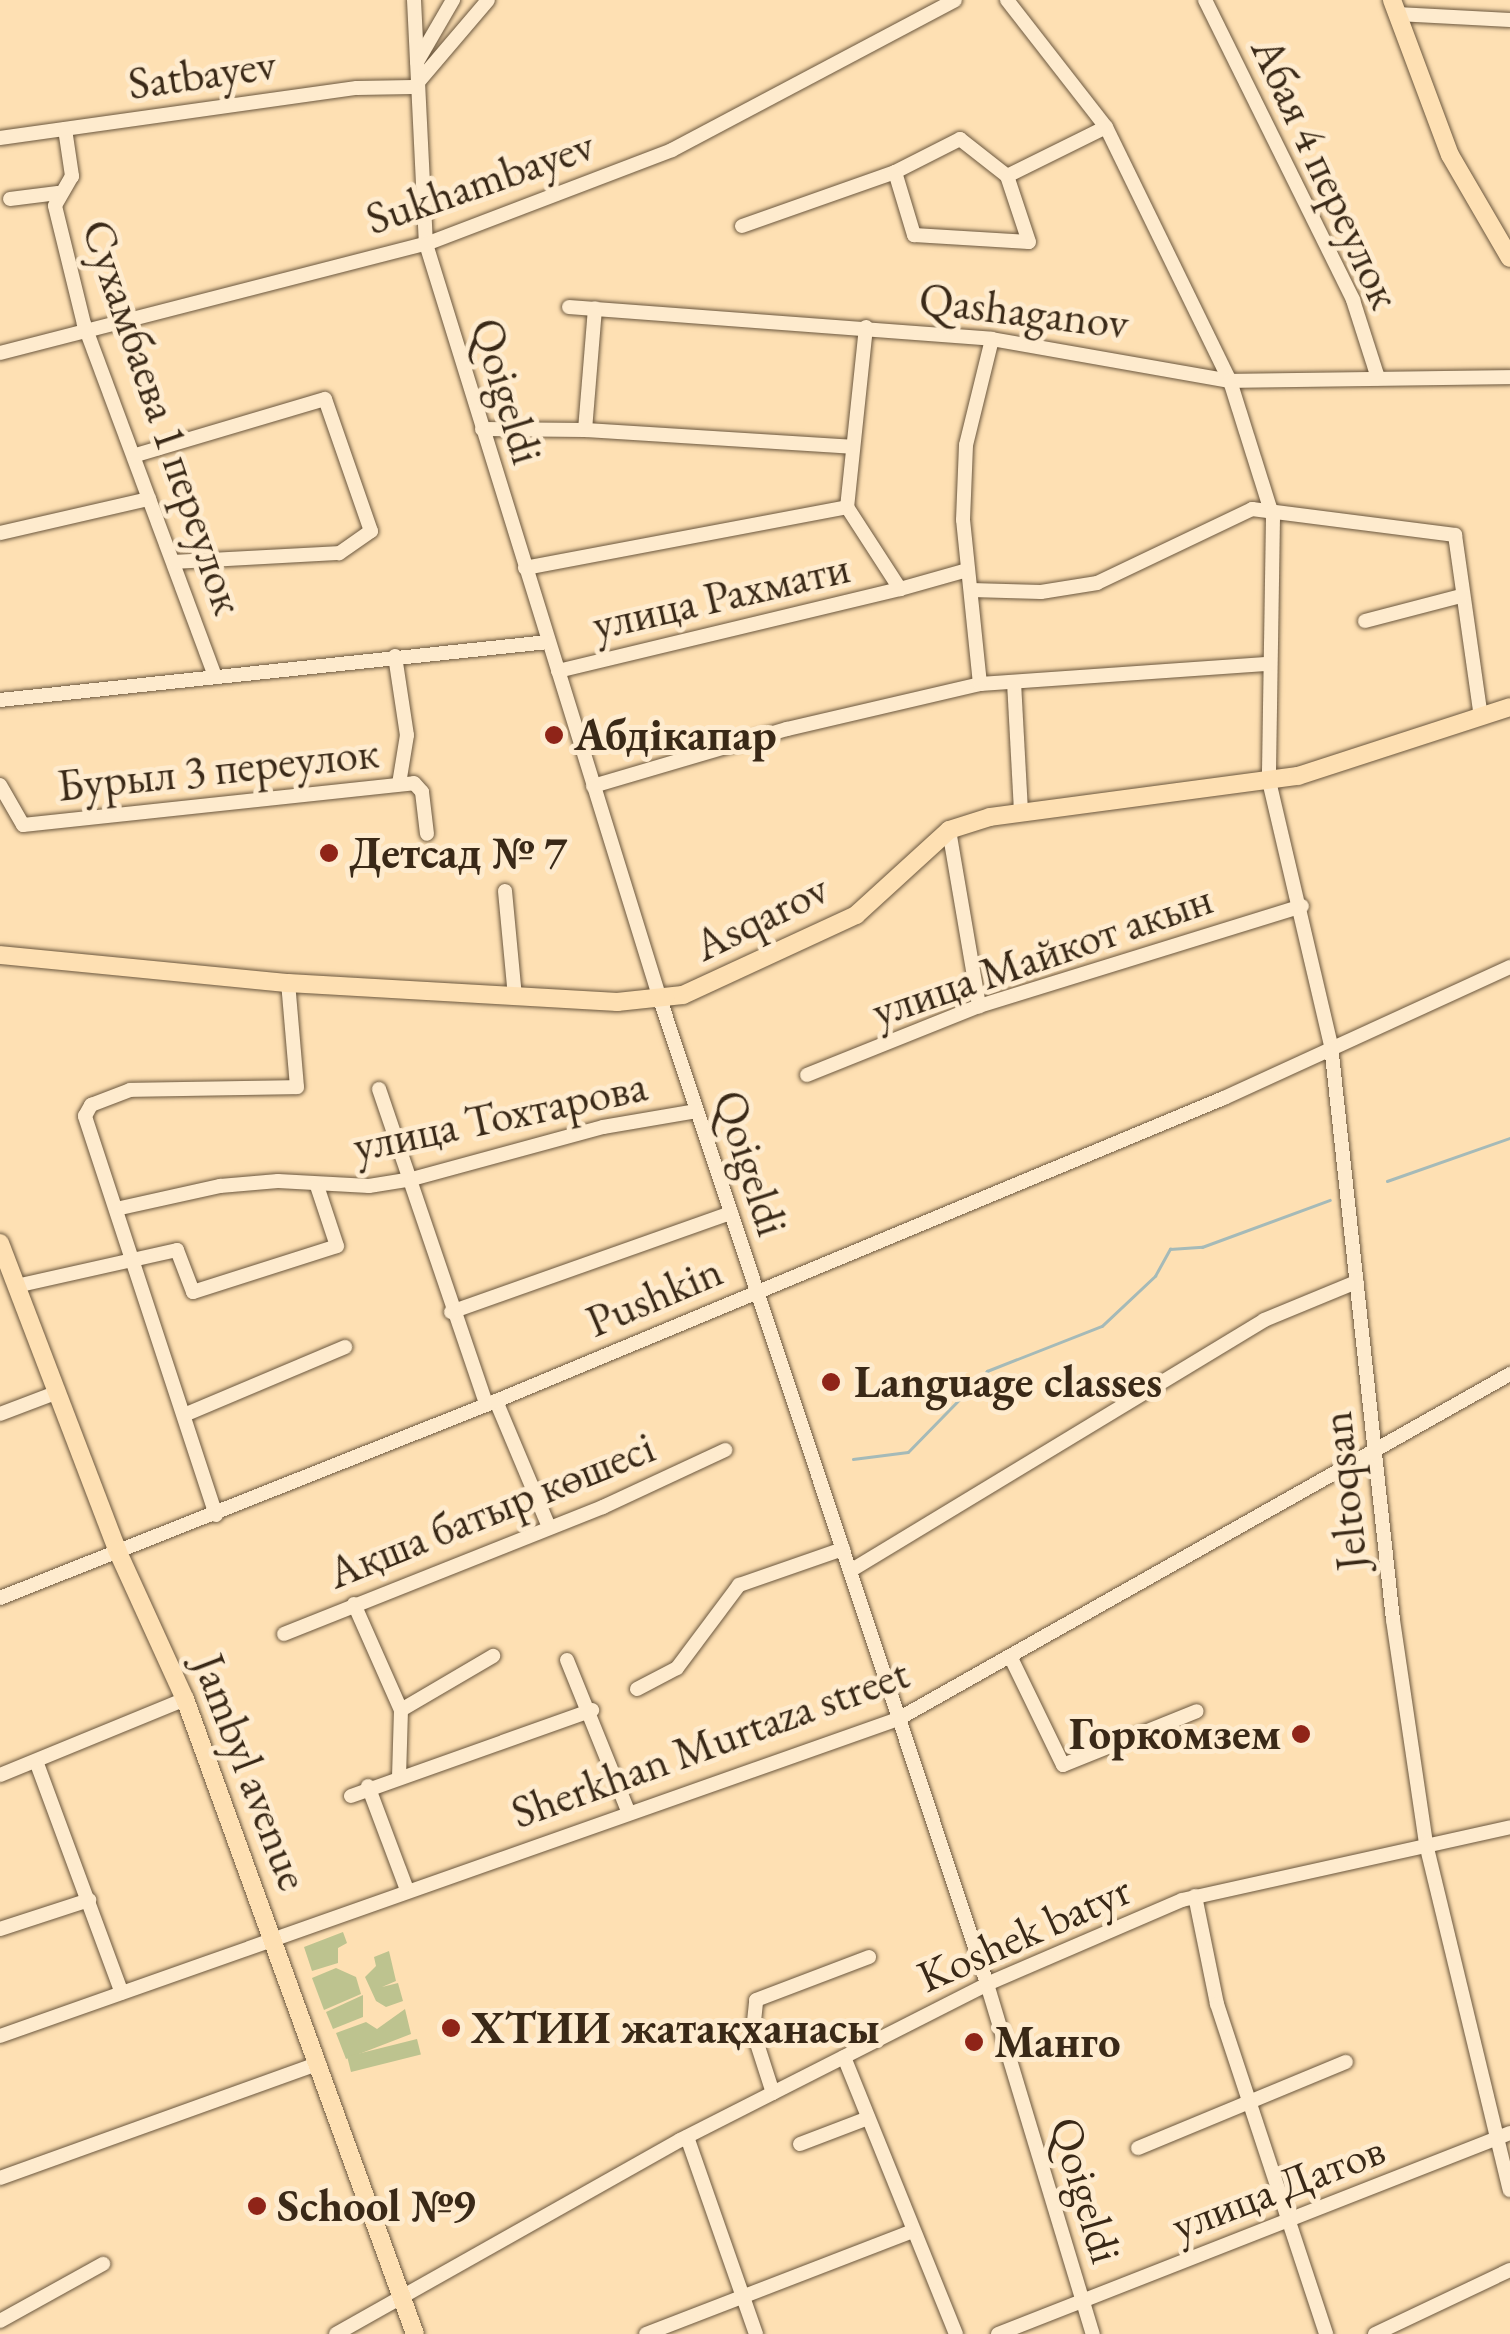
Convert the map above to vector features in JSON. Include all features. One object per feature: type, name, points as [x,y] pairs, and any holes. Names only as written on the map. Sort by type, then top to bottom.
[{"type":"main road","points":[[1395,7],[1450,155],[1510,258]]},
{"type":"main road","name":"Asqarov","points":[[0,955],[288,982],[515,996],[684,995],[856,915],[948,830],[1022,812],[1268,781],[1510,707]]},
{"type":"main road","name":"Jambyl avenue","points":[[0,1242],[118,1550],[185,1699],[276,1940],[416,2334]]},
{"type":"street","name":"Qoigeldi","points":[[414,0],[414,87],[426,244],[660,998],[986,1984],[1094,2334]]},
{"type":"street","points":[[416,62],[453,0]]},
{"type":"street","points":[[414,87],[488,0]]},
{"type":"street","name":"Sukhambayev","points":[[0,353],[89,335],[426,244],[672,150],[954,0]]},
{"type":"street","name":"Jeltoqsan","points":[[1007,0],[1106,126],[1230,381],[1273,517],[1268,781],[1302,906],[1331,1045],[1374,1448],[1426,1844],[1504,2136],[1510,2190]]},
{"type":"street","name":"Абая 4 переулок","points":[[1205,0],[1354,300],[1378,378]]},
{"type":"street","points":[[1395,7],[1510,20]]},
{"type":"street","name":"Satbayev","points":[[0,138],[358,88],[414,87]]},
{"type":"street","points":[[1007,176],[1106,126]]},
{"type":"street","name":"Сухамбаева 1 переулок","points":[[65,128],[72,176],[58,193],[54,206],[89,335],[214,674]]},
{"type":"street","points":[[742,226],[895,172],[960,139],[1007,176],[1029,242],[914,235],[895,172]]},
{"type":"street","points":[[10,199],[58,193]]},
{"type":"street","name":"Qashaganov","points":[[569,307],[992,338],[1230,381],[1510,377]]},
{"type":"street","points":[[585,430],[595,308]]},
{"type":"street","points":[[866,328],[847,507],[900,589]]},
{"type":"street","points":[[980,684],[967,570],[966,445],[992,338]]},
{"type":"street","points":[[136,455],[325,399],[372,531],[339,552],[175,562]]},
{"type":"street","points":[[482,429],[585,430],[852,446]]},
{"type":"street","points":[[0,533],[148,498]]},
{"type":"street","points":[[525,568],[847,507]]},
{"type":"street","points":[[971,590],[1040,592],[1097,583],[1252,509],[1273,517],[1396,524],[1455,535],[1481,718]]},
{"type":"street","name":"улица Рахмати","points":[[558,671],[967,570]]},
{"type":"street","points":[[1366,622],[1462,596]]},
{"type":"street","name":"улица Рахмати","points":[[0,700],[214,674],[548,642]]},
{"type":"street","points":[[395,656],[407,736],[399,784]]},
{"type":"street","points":[[593,786],[787,729],[980,684],[1270,664]]},
{"type":"street","points":[[1014,682],[1022,812]]},
{"type":"street","name":"Бурыл 3 переулок","points":[[0,785],[23,826],[418,785],[427,834]]},
{"type":"street","points":[[948,830],[979,1006]]},
{"type":"street","points":[[504,891],[515,996]]},
{"type":"street","name":"улица Майкот акын","points":[[806,1075],[979,1006],[1302,906]]},
{"type":"street","name":"Pushkin","points":[[0,1598],[216,1515],[1224,1098],[1331,1045],[1510,966]]},
{"type":"street","points":[[216,1515],[130,1257],[86,1108],[130,1090],[297,1088],[288,982]]},
{"type":"street","points":[[379,1088],[412,1179],[452,1312],[549,1527]]},
{"type":"street","name":"улица Тохтарова","points":[[116,1209],[220,1186],[317,1186],[412,1179],[603,1127],[697,1110]]},
{"type":"street","name":"улица Тохтарова","points":[[16,1286],[130,1257],[178,1250],[193,1292],[338,1246],[317,1186]]},
{"type":"street","points":[[452,1312],[731,1213]]},
{"type":"street","points":[[850,1571],[1264,1320],[1356,1282]]},
{"type":"street","points":[[184,1415],[346,1347]]},
{"type":"street","name":"Sherkhan Murtaza street","points":[[0,2036],[628,1811],[898,1719],[1510,1374]]},
{"type":"street","points":[[0,1414],[58,1392]]},
{"type":"street","name":"Ақша батыр көшесі","points":[[284,1634],[549,1527],[725,1450]]},
{"type":"street","points":[[637,1689],[676,1668],[739,1585],[842,1548]]},
{"type":"street","points":[[354,1604],[401,1710],[399,1777]]},
{"type":"street","points":[[401,1710],[493,1656]]},
{"type":"street","points":[[1010,1658],[1062,1765],[1197,1711]]},
{"type":"street","points":[[567,1660],[592,1710],[628,1811]]},
{"type":"street","points":[[0,1775],[185,1699]]},
{"type":"street","points":[[351,1796],[368,1786],[592,1710]]},
{"type":"street","points":[[36,1761],[122,1993]]},
{"type":"street","points":[[368,1786],[408,1890]]},
{"type":"street","name":"Koshek batyr","points":[[336,2334],[686,2137],[986,1984],[1195,1896],[1510,1827]]},
{"type":"street","points":[[1195,1896],[1217,2004],[1326,2334]]},
{"type":"street","points":[[0,1929],[89,1900]]},
{"type":"street","points":[[772,2093],[753,2031],[756,2000],[870,1957]]},
{"type":"street","points":[[844,2057],[956,2334]]},
{"type":"street","points":[[1138,2148],[1346,2062]]},
{"type":"street","points":[[0,2178],[319,2063]]},
{"type":"street","points":[[800,2144],[868,2118]]},
{"type":"street","name":"улица Датов","points":[[998,2334],[1504,2136]]},
{"type":"street","points":[[686,2137],[756,2334]]},
{"type":"street","points":[[646,2334],[914,2231]]},
{"type":"street","points":[[0,2321],[103,2264]]},
{"type":"street","points":[[1376,2334],[1510,2270]]},
{"type":"green space","points":[[343,1932],[347,1943],[338,1948],[338,1963],[312,1971],[304,1947]]},
{"type":"green space","points":[[389,1951],[396,1981],[382,1987],[398,1983],[403,2001],[386,2007],[376,2001],[365,1977],[376,1966],[374,1957]]},
{"type":"green space","points":[[336,1968],[356,1977],[361,1994],[324,2010],[312,1978]]},
{"type":"green space","points":[[363,1995],[363,2017],[333,2029],[326,2012]]},
{"type":"green space","points":[[405,2009],[411,2034],[346,2059],[336,2033],[366,2022],[377,2029]]},
{"type":"green space","points":[[417,2039],[421,2055],[351,2072],[347,2056]]},
{"type":"waterway","points":[[1387,1181],[1510,1138]]},
{"type":"waterway","points":[[853,1459],[908,1452],[987,1371],[1102,1326],[1155,1276],[1170,1249],[1202,1247],[1330,1200]]},
{"type":"place","name":"Абдiкапар","points":[[554,735]]},
{"type":"place","name":"Детсад № 7","points":[[329,853]]},
{"type":"place","name":"Language classes","points":[[831,1382]]},
{"type":"place","name":"Горкомзем","points":[[1301,1734]]},
{"type":"place","name":"ХТИИ жатақханасы","points":[[451,2028]]},
{"type":"place","name":"Манго","points":[[974,2042]]},
{"type":"place","name":"School №9","points":[[257,2206]]}]
